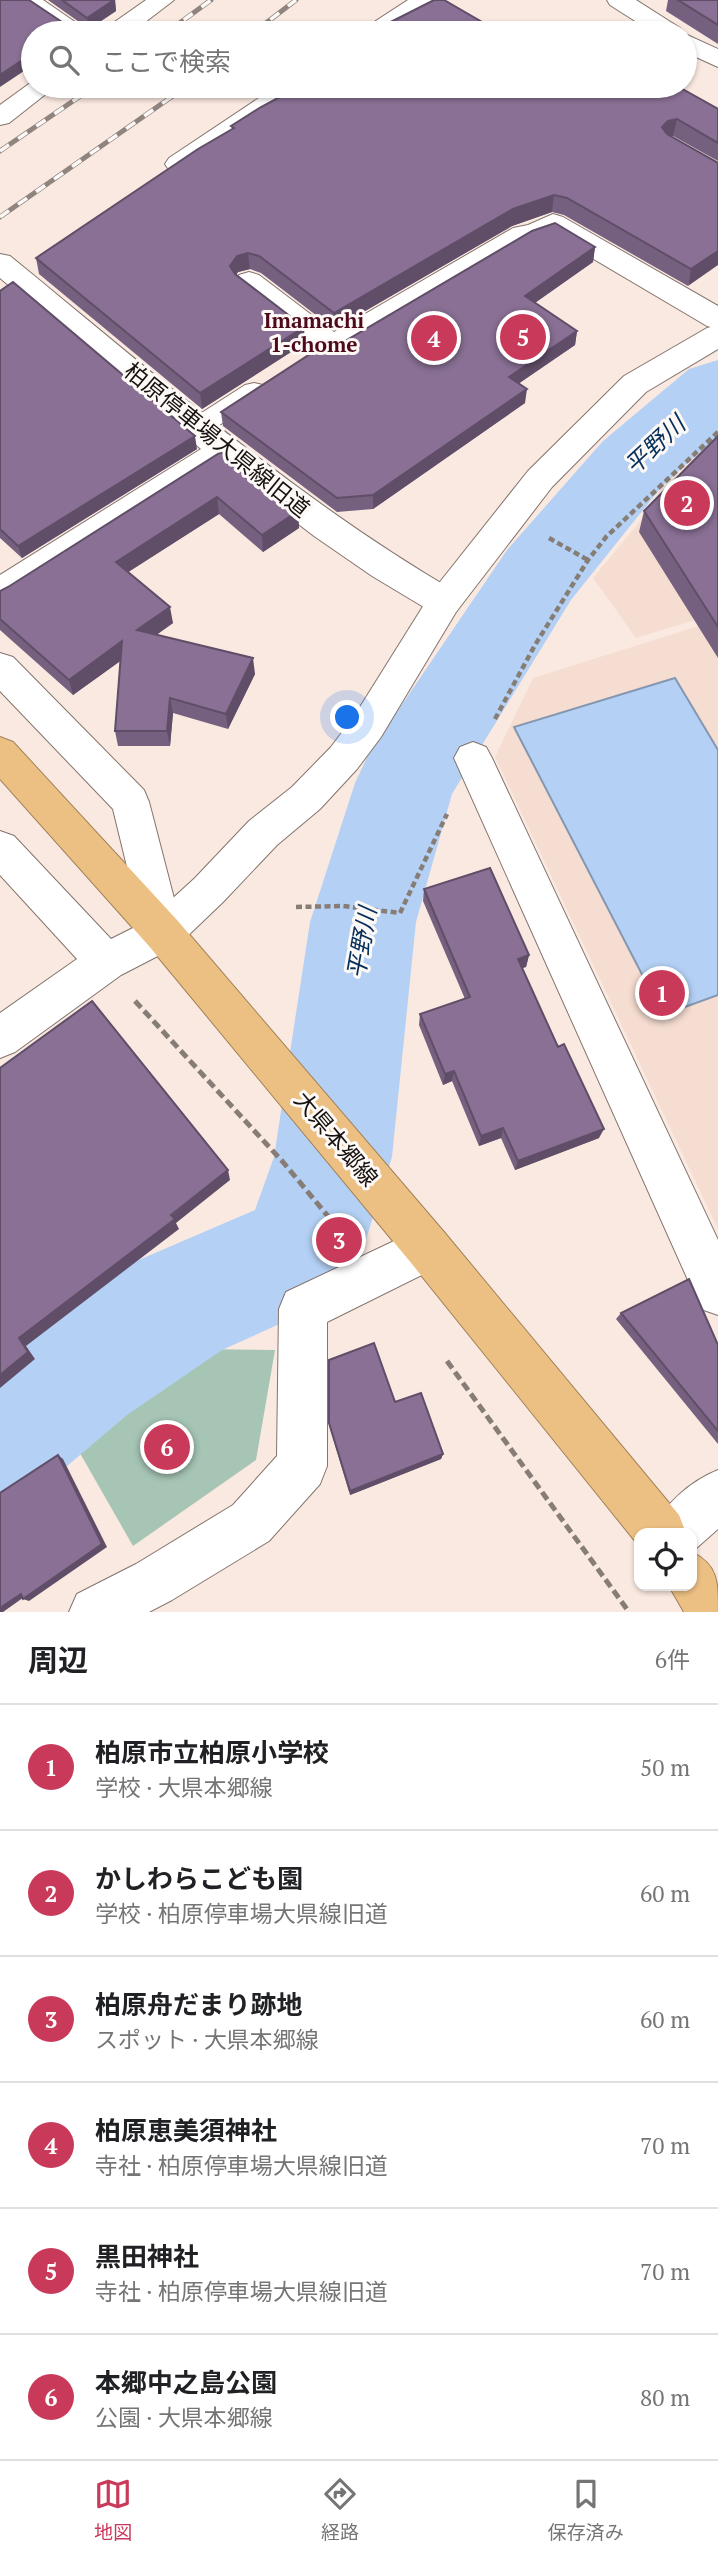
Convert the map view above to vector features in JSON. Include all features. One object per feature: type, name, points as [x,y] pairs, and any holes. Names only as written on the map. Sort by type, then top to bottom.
[{"type":"highway","name":"大県本郷線","points":[[0,753],[163,933],[428,1248],[657,1528]]},
{"type":"highway","points":[[697,1586],[714,1612]]},
{"type":"street","points":[[132,21],[162,0]]},
{"type":"street","points":[[392,21],[425,0]]},
{"type":"street","points":[[619,0],[652,21]]},
{"type":"street","points":[[697,48],[718,59]]},
{"type":"street","points":[[0,117],[26,98]]},
{"type":"street","points":[[157,179],[277,98]]},
{"type":"street","points":[[249,282],[317,349],[332,346],[514,239],[523,234],[533,234],[552,223],[718,318]]},
{"type":"street","name":"柏原停車場大県線旧道","points":[[12,270],[225,449],[373,561],[444,603]]},
{"type":"street","points":[[0,1038],[106,962],[163,933],[209,890],[263,833],[306,798],[344,758],[368,726],[411,652],[444,603],[540,480],[635,384],[718,335]]},
{"type":"street","points":[[0,592],[225,449]]},
{"type":"street","points":[[0,667],[130,802],[163,933]]},
{"type":"street","points":[[473,758],[718,1292]]},
{"type":"street","points":[[0,848],[106,962]]},
{"type":"street","points":[[95,1612],[155,1582],[250,1523],[302,1466],[303,1309],[367,1262],[428,1248]]},
{"type":"street","points":[[682,1528],[718,1495]]},
{"type":"lane","points":[[30,0],[62,21]]},
{"type":"lane","points":[[198,427],[274,377]]},
{"type":"path","points":[[296,908],[344,906],[387,914],[400,913],[473,758],[535,645],[588,560],[606,537],[718,432]]},
{"type":"path","points":[[542,534],[588,560]]},
{"type":"path","points":[[132,998],[284,1162],[367,1262]]},
{"type":"path","points":[[445,1359],[629,1612]]},
{"type":"shaded area","points":[[718,428],[718,613],[636,638],[593,578]]},
{"type":"shaded area","points":[[718,620],[718,1229],[495,757],[533,678]]},
{"type":"green space","points":[[194,1349],[275,1350],[256,1460],[133,1546],[69,1434]]},
{"type":"water","points":[[675,678],[718,750],[718,995],[663,1015],[514,727]]},
{"type":"building","points":[[0,0],[29,0],[60,21],[21,21],[21,61],[0,75]]},
{"type":"building","points":[[62,0],[114,0],[87,18]]},
{"type":"building","points":[[434,0],[444,0],[480,21],[393,21]]},
{"type":"building","points":[[678,0],[718,0],[718,25]]},
{"type":"building","points":[[697,97],[718,109],[718,143],[677,119],[668,121],[662,127],[667,134],[718,163],[718,251],[691,269],[567,198],[554,195],[513,209],[334,313],[259,256],[248,253],[237,256],[230,266],[235,274],[304,327],[200,393],[36,258],[198,149],[234,128],[231,126],[278,98]]},
{"type":"building","points":[[555,223],[595,247],[525,296],[577,331],[509,377],[527,389],[373,495],[337,498],[221,412],[327,343],[345,341],[532,231]]},
{"type":"building","points":[[13,282],[195,436],[18,546],[0,529],[0,291]]},
{"type":"building","points":[[718,436],[718,627],[644,511]]},
{"type":"building","points":[[221,452],[298,511],[262,535],[217,497],[116,562],[170,607],[137,630],[253,658],[226,714],[170,698],[167,731],[115,731],[122,641],[69,680],[0,619],[0,591]]},
{"type":"building","points":[[490,868],[529,955],[518,959],[558,1047],[564,1044],[604,1129],[518,1161],[503,1128],[481,1136],[454,1071],[445,1074],[420,1014],[470,997],[424,889]]},
{"type":"building","points":[[92,1001],[228,1170],[171,1215],[175,1219],[19,1338],[28,1352],[0,1375],[0,1068]]},
{"type":"building","points":[[689,1279],[718,1345],[718,1431],[621,1313]]},
{"type":"building","points":[[374,1343],[395,1402],[421,1393],[443,1454],[350,1491],[329,1423],[329,1360]]},
{"type":"building","points":[[58,1455],[102,1544],[23,1599],[21,1594],[0,1608],[0,1493]]},
{"type":"waterway","name":"平野川","points":[[0,1438],[82,1370],[178,1306],[301,1252],[333,1157],[363,922],[405,783],[539,575],[633,463],[718,389]]},
{"type":"railway","points":[[182,21],[211,0]]},
{"type":"railway","points":[[269,21],[296,0]]},
{"type":"railway","points":[[0,151],[77,98]]},
{"type":"railway","points":[[0,217],[170,98]]},
{"type":"place","name":"黒田神社","points":[[523,337]]},
{"type":"place","name":"柏原恵美須神社","points":[[434,338]]},
{"type":"place","name":"かしわらこども園","points":[[687,503]]},
{"type":"place","name":"柏原市立柏原小学校","points":[[662,993]]},
{"type":"place","name":"柏原舟だまり跡地","points":[[339,1240]]},
{"type":"place","name":"本郷中之島公園","points":[[167,1447]]},
{"type":"district","name":"Imamachi 1-chome","points":[[314,333]]}]
